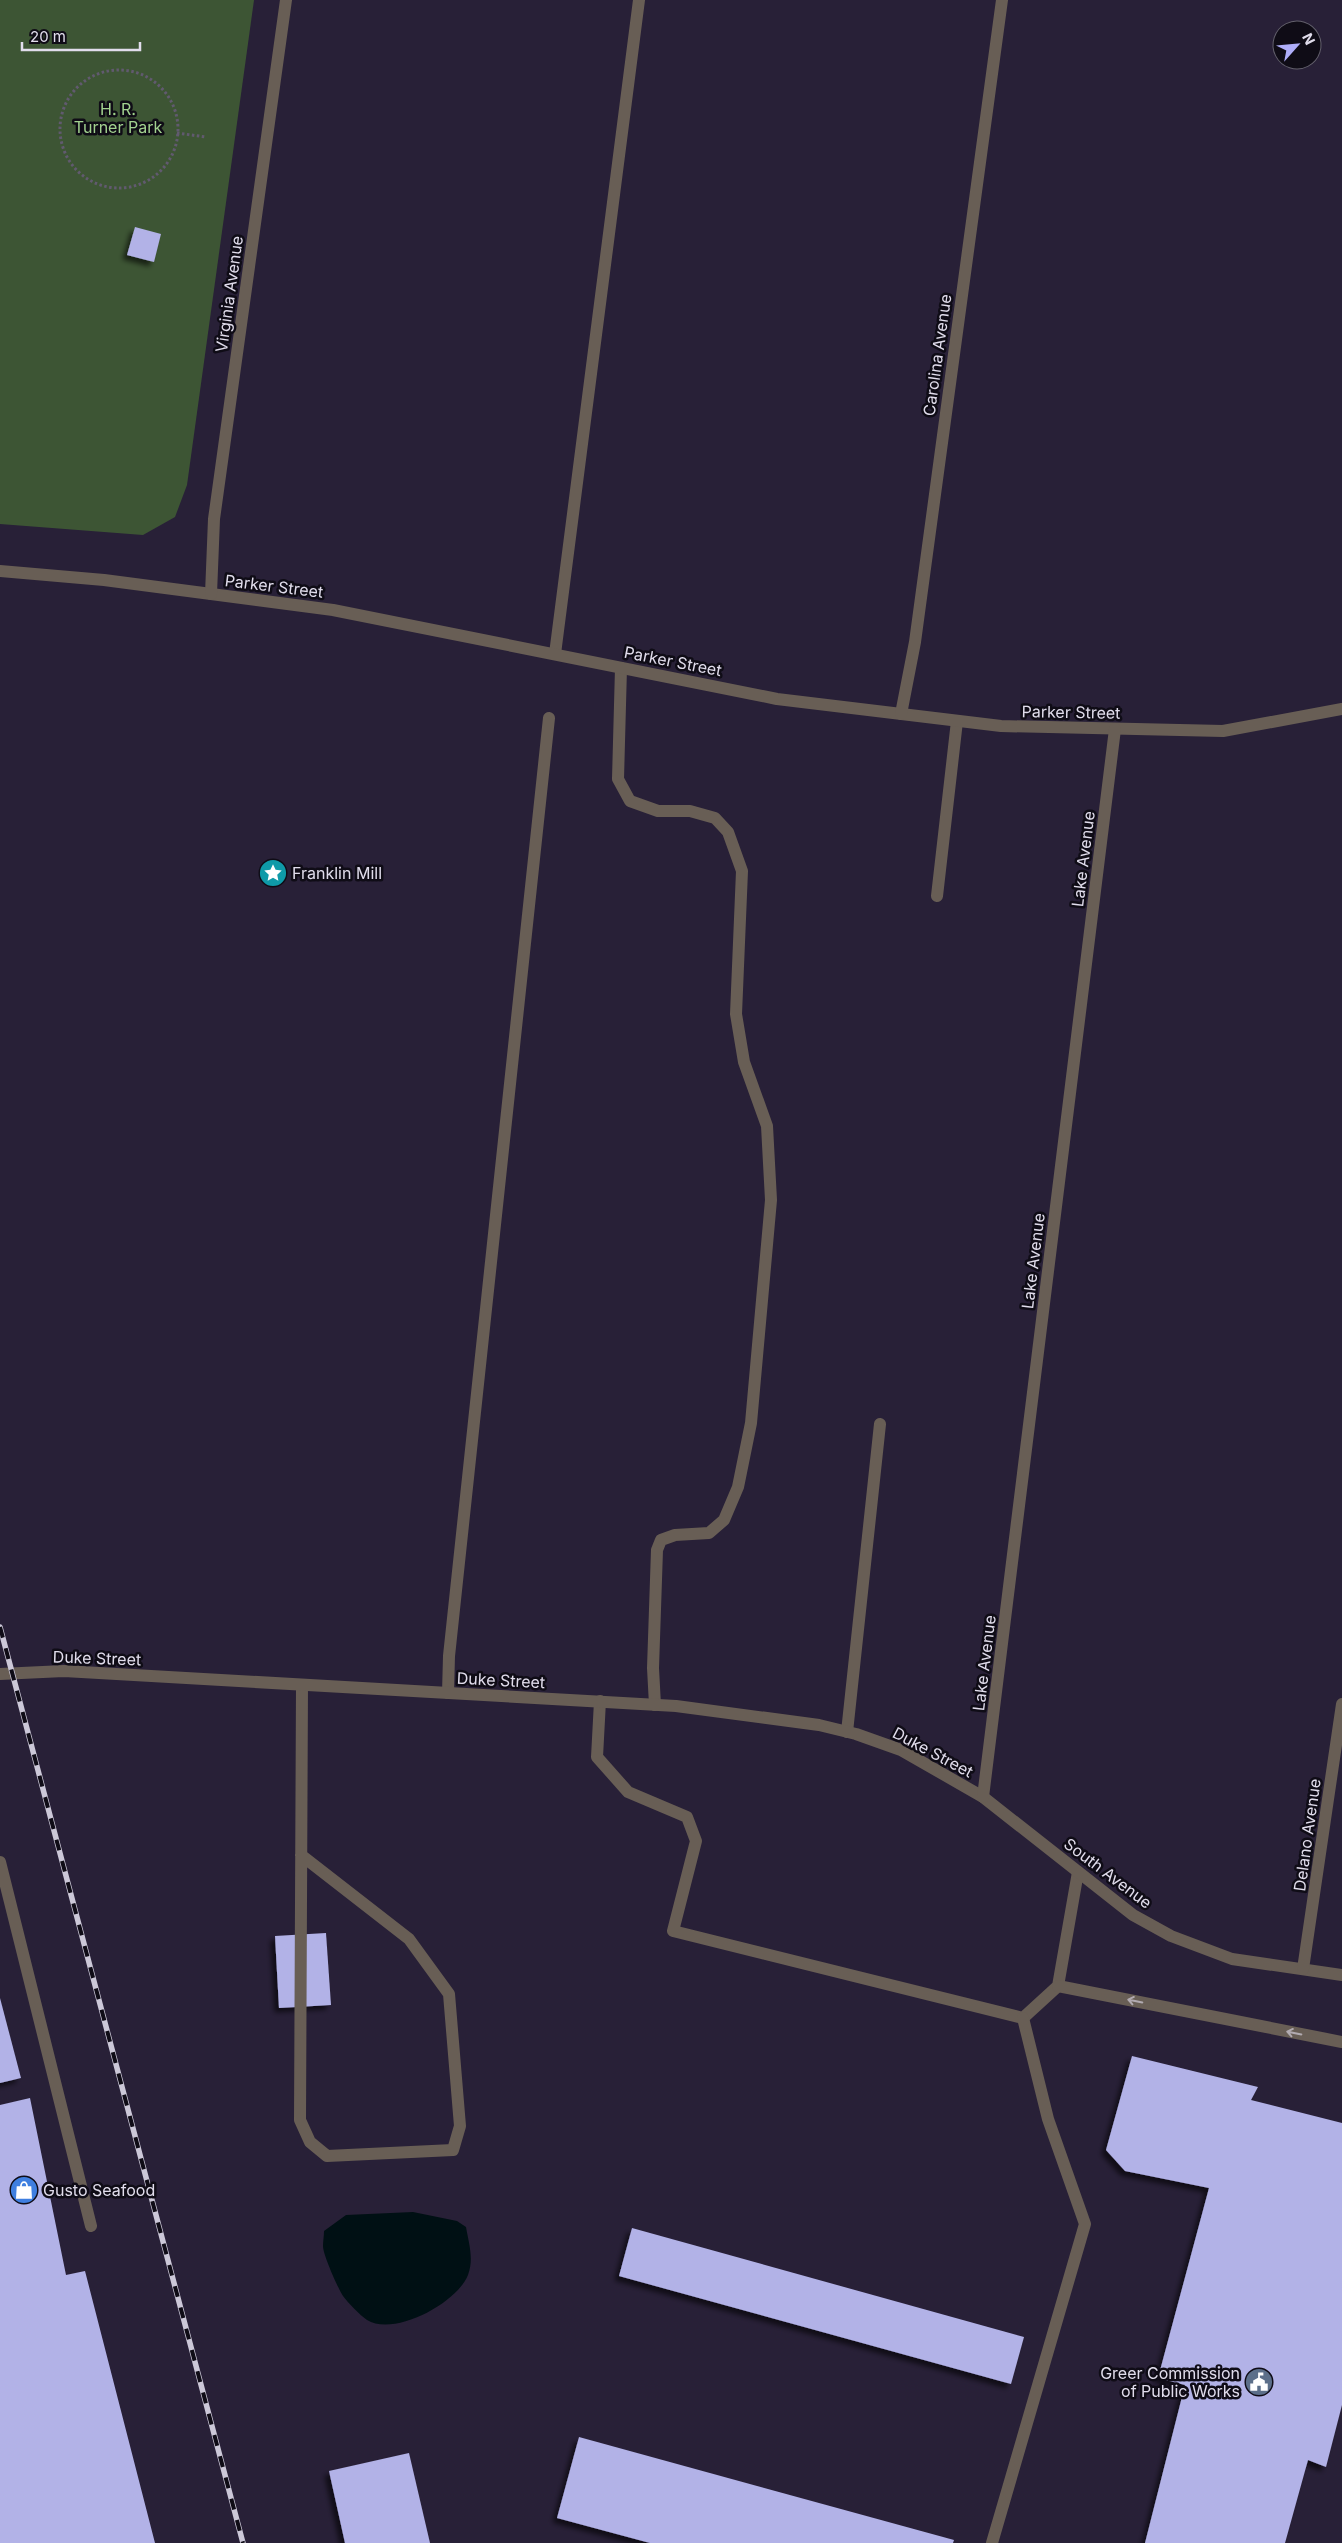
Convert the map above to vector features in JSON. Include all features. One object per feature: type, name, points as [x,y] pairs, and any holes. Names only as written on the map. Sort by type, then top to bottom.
[{"type":"street","name":"Virginia Avenue","points":[[211,594],[214,519],[286,0]]},
{"type":"street","points":[[555,654],[639,0]]},
{"type":"street","name":"Carolina Avenue","points":[[901,714],[914,642],[1002,0]]},
{"type":"street","name":"Parker Street","points":[[0,571],[104,580],[333,610],[777,699],[1001,726],[1223,730],[1342,708]]},
{"type":"street","points":[[621,668],[618,779],[630,801],[658,811],[690,811],[715,818],[728,832],[742,871],[736,1014],[744,1062],[767,1126],[771,1200],[751,1423],[738,1487],[724,1520],[709,1533],[675,1536],[661,1540],[657,1550],[653,1668],[655,1705]]},
{"type":"street","points":[[448,1693],[449,1656],[549,718]]},
{"type":"street","points":[[937,896],[957,721]]},
{"type":"street","name":"Lake Avenue","points":[[983,1797],[1115,729]]},
{"type":"street","points":[[847,1732],[880,1424]]},
{"type":"street","name":"Duke Street","points":[[0,1674],[64,1672],[448,1693],[655,1705],[763,1716],[819,1724],[901,1750],[983,1797]]},
{"type":"street","points":[[301,1855],[409,1939],[449,1994],[460,2126],[453,2150],[327,2156],[310,2142],[300,2120],[301,1855],[302,1685]]},
{"type":"street","points":[[600,1702],[597,1757],[628,1792],[687,1818],[696,1841],[673,1931],[1023,2018]]},
{"type":"street","name":"Delano Avenue","points":[[1303,1969],[1342,1704]]},
{"type":"street","name":"South Avenue","points":[[983,1797],[1133,1915],[1171,1936],[1232,1959],[1342,1975]]},
{"type":"street","points":[[0,1862],[91,2226]]},
{"type":"street","points":[[1023,2018],[1058,1986],[1078,1872]]},
{"type":"street","points":[[1058,1986],[1342,2042]]},
{"type":"street","points":[[992,2543],[1085,2224],[1048,2119],[1023,2018]]},
{"type":"path","points":[[120,70],[133,72],[152,80],[167,94],[175,113],[177,133],[174,151],[164,167],[150,179],[132,186],[114,188],[96,183],[80,174],[68,159],[61,142],[60,124],[65,104],[77,87],[93,75],[120,70]]},
{"type":"path","points":[[177,133],[206,137]]},
{"type":"green space","name":"H. R. Turner Park","points":[[0,0],[254,0],[187,485],[175,517],[143,535],[0,524]]},
{"type":"shaded area","points":[[413,2212],[457,2221],[466,2227],[471,2257],[468,2275],[462,2286],[451,2296],[424,2314],[408,2321],[393,2324],[379,2324],[367,2320],[348,2302],[338,2286],[324,2250],[324,2231],[346,2215]]},
{"type":"building","points":[[135,227],[161,234],[154,262],[127,255]]},
{"type":"building","points":[[326,1933],[331,2005],[279,2008],[275,1936]]},
{"type":"building","points":[[0,1998],[21,2078],[0,2083]]},
{"type":"building","points":[[1132,2056],[1258,2087],[1251,2100],[1342,2123],[1342,2405],[1326,2467],[1308,2460],[1285,2543],[1145,2543],[1185,2385],[1158,2378],[1209,2188],[1125,2171],[1106,2150]]},
{"type":"building","points":[[30,2098],[66,2275],[85,2271],[155,2543],[0,2543],[0,2105]]},
{"type":"building","points":[[632,2228],[1024,2337],[1011,2384],[619,2276]]},
{"type":"building","points":[[579,2437],[954,2540],[953,2543],[650,2543],[557,2518]]},
{"type":"building","points":[[409,2453],[430,2543],[345,2543],[329,2471]]},
{"type":"railway","points":[[0,1627],[243,2543]]},
{"type":"place","name":"Franklin Mill","points":[[273,873]]},
{"type":"place","name":"Gusto Seafood","points":[[24,2190]]},
{"type":"place","name":"Greer Commission of Public Works","points":[[1259,2382]]}]
